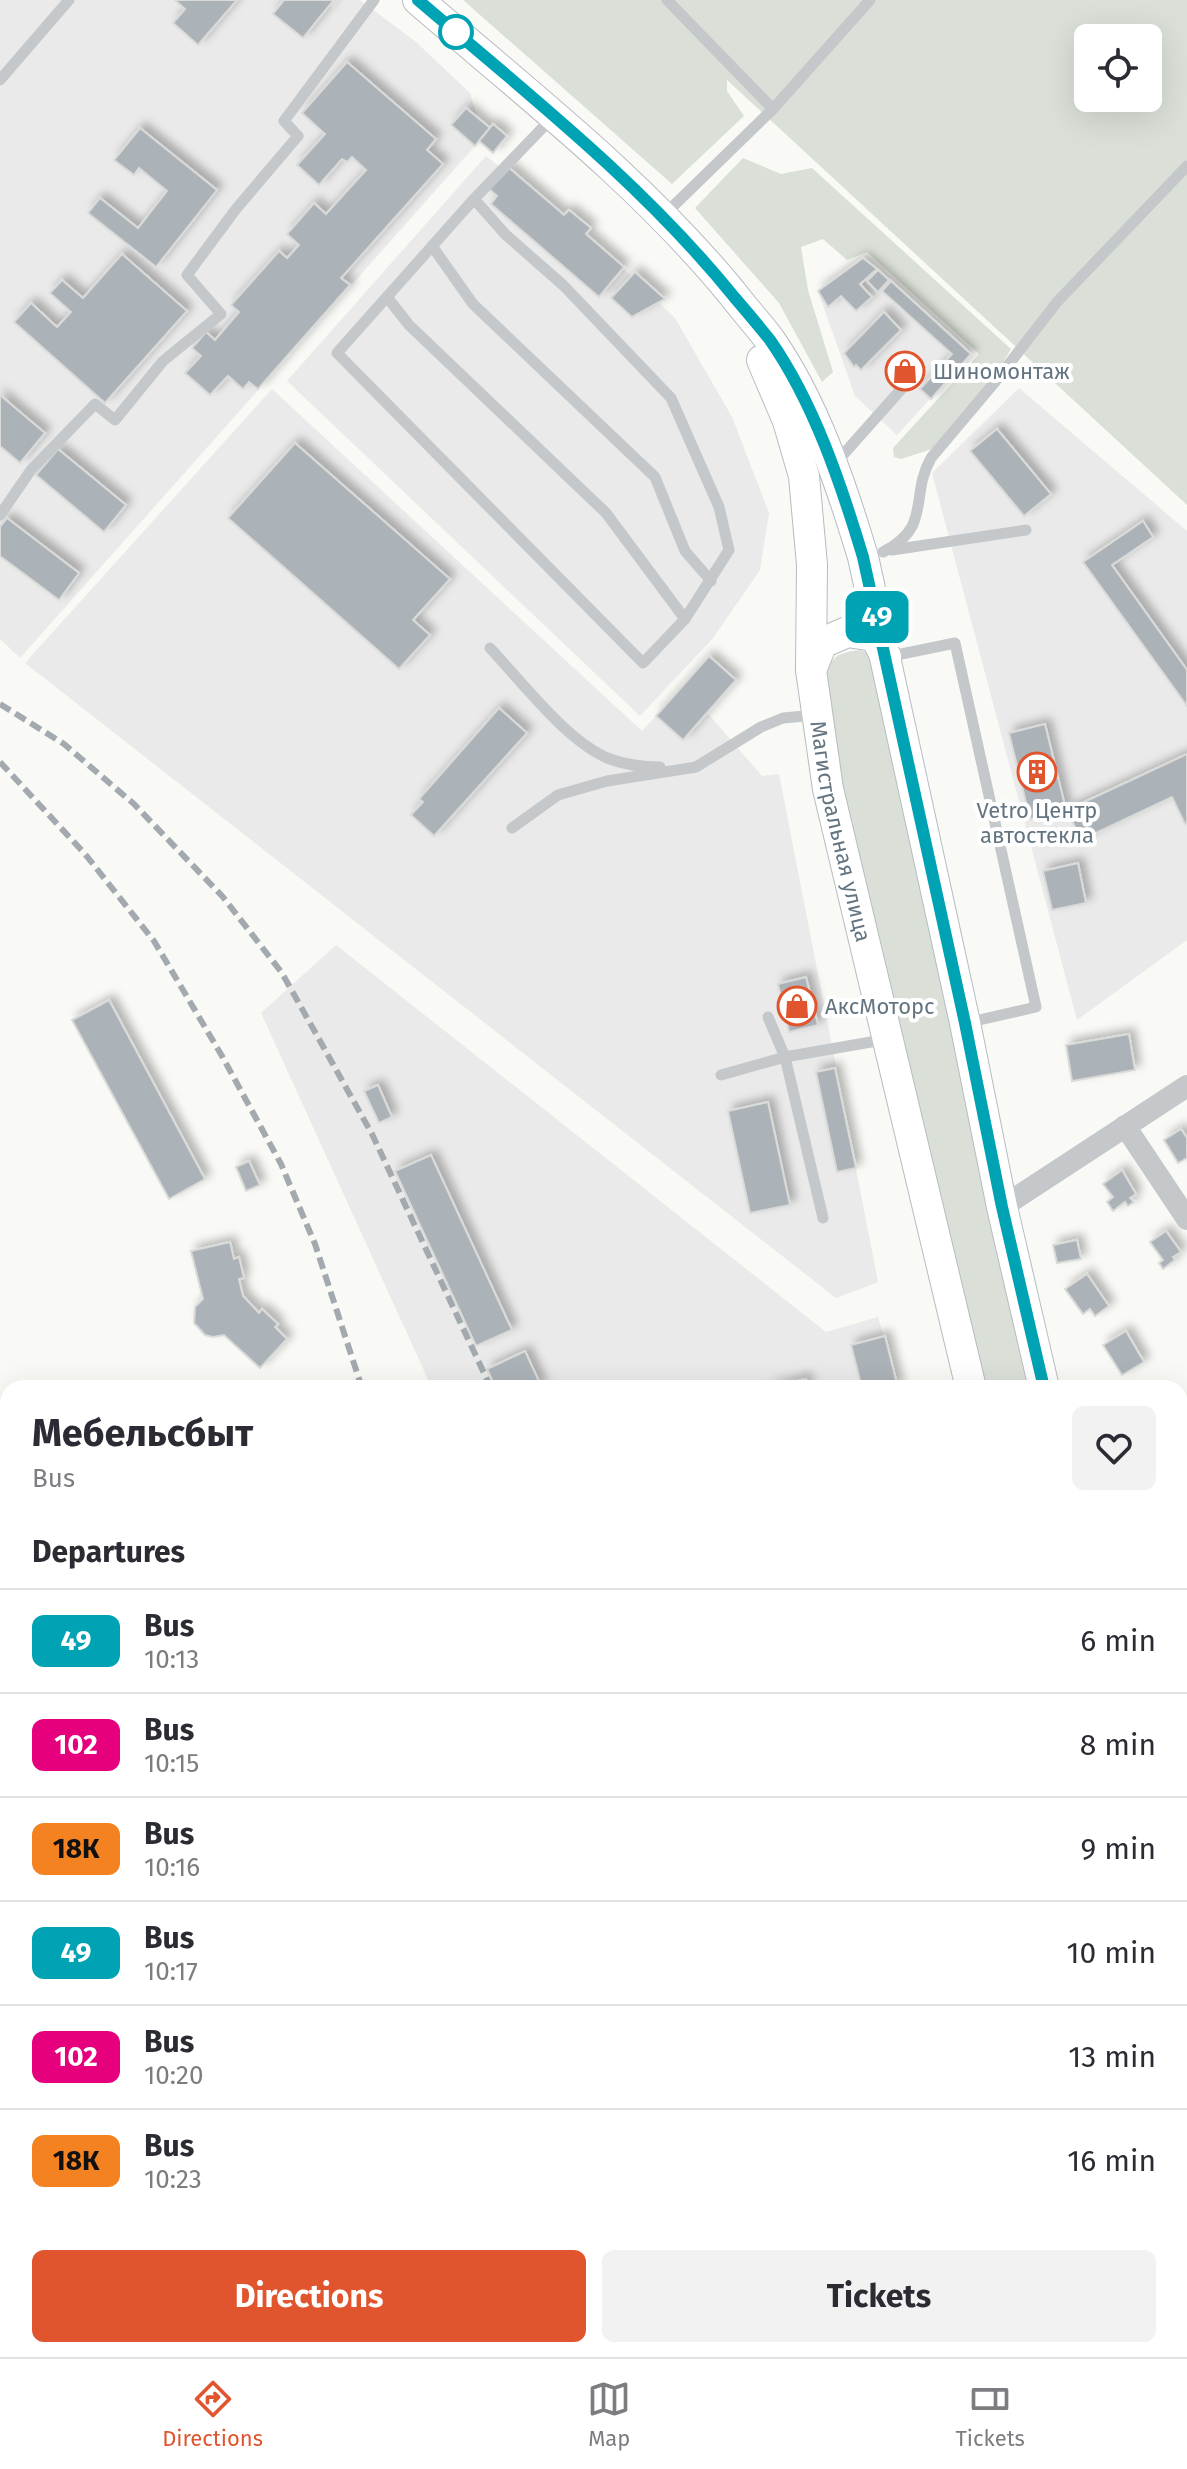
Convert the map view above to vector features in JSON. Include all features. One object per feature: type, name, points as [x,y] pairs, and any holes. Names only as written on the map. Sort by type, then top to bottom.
[{"type":"main road","name":"Магистральная улица","points":[[418,0],[555,115],[664,215],[770,341],[807,407],[873,554],[886,657],[1002,1207],[1042,1380]]},
{"type":"main road","name":"Магистральная улица","points":[[721,280],[761,358],[788,421],[804,476],[812,565],[811,670],[816,715],[843,856],[969,1380]]},
{"type":"main road","points":[[804,476],[832,463]]},
{"type":"main road","points":[[811,670],[822,643],[847,632],[875,636],[886,657]]},
{"type":"street","points":[[1002,1207],[1187,1086]]},
{"type":"street","points":[[1125,1126],[1187,1219]]},
{"type":"lane","points":[[0,80],[69,0]]},
{"type":"lane","points":[[0,515],[31,470],[95,404],[115,420],[163,361],[221,314],[187,275],[236,209],[298,136],[284,121],[374,0]]},
{"type":"lane","points":[[667,0],[773,109]]},
{"type":"lane","points":[[664,215],[773,109],[870,0]]},
{"type":"lane","points":[[474,199],[506,235],[563,285],[671,398],[719,507],[729,550],[685,619],[643,663],[337,353],[474,199],[555,115]]},
{"type":"lane","points":[[873,554],[897,545],[910,532],[920,509],[923,472],[931,458],[1057,302],[1187,166]]},
{"type":"lane","points":[[432,246],[473,304],[655,477],[685,551],[711,581]]},
{"type":"lane","points":[[387,297],[409,325],[606,513],[685,619]]},
{"type":"lane","points":[[832,463],[841,457],[913,376]]},
{"type":"lane","points":[[873,554],[1026,530]]},
{"type":"lane","points":[[886,657],[955,643],[1036,1007],[965,1023]]},
{"type":"lane","points":[[490,648],[575,738],[609,759],[640,767],[696,767]]},
{"type":"lane","points":[[512,828],[558,795],[607,781],[696,767],[761,727],[783,718],[816,715]]},
{"type":"lane","points":[[768,1017],[785,1057],[823,1218]]},
{"type":"lane","points":[[721,1075],[785,1057],[888,1039]]},
{"type":"shaded area","points":[[0,0],[323,0],[333,8],[339,0],[360,0],[416,42],[470,93],[483,137],[20,658],[0,639]]},
{"type":"shaded area","points":[[463,0],[1187,0],[1187,505],[727,80],[727,91],[744,116],[672,184]]},
{"type":"shaded area","points":[[486,156],[594,241],[675,318],[732,417],[769,513],[760,570],[713,638],[640,716],[287,381]]},
{"type":"shaded area","points":[[743,158],[781,174],[812,168],[1011,349],[995,376],[932,449],[901,459],[894,457],[893,448],[979,354],[867,252],[847,260],[823,239],[801,247],[808,290],[833,372],[822,382],[779,303],[695,208]]},
{"type":"shaded area","points":[[863,258],[971,354],[897,435],[855,396],[818,291]]},
{"type":"shaded area","points":[[1019,388],[1187,531],[1187,940],[1077,1020],[932,473]]},
{"type":"shaded area","points":[[272,389],[642,731],[684,686],[762,776],[779,774],[878,1282],[836,1298],[25,663]]},
{"type":"shaded area","points":[[861,650],[870,654],[1031,1380],[984,1380],[869,934],[846,827],[826,678],[833,660],[847,652]]},
{"type":"shaded area","points":[[336,945],[826,1332],[878,1317],[896,1380],[428,1380],[261,1013]]},
{"type":"building","points":[[175,0],[237,0],[198,45],[173,23],[185,9]]},
{"type":"building","points":[[284,0],[333,1],[303,38],[273,14]]},
{"type":"building","points":[[347,62],[436,139],[427,150],[443,164],[341,278],[350,285],[258,389],[249,382],[243,389],[228,376],[210,395],[185,373],[201,356],[192,348],[206,332],[215,340],[239,312],[231,305],[279,251],[287,258],[299,245],[287,234],[314,203],[326,214],[366,170],[352,157],[347,162],[342,159],[319,185],[297,165],[325,134],[302,113]]},
{"type":"building","points":[[466,108],[490,128],[475,146],[451,125]]},
{"type":"building","points":[[493,124],[507,136],[493,153],[479,141]]},
{"type":"building","points":[[140,128],[217,190],[156,267],[88,213],[100,198],[138,228],[167,191],[139,168],[134,175],[114,160]]},
{"type":"building","points":[[508,167],[564,215],[569,210],[591,228],[586,234],[624,267],[599,297],[491,204],[497,196],[489,189]]},
{"type":"building","points":[[122,254],[187,311],[105,403],[14,322],[31,303],[57,327],[71,312],[50,293],[62,280],[83,298]]},
{"type":"building","points":[[863,258],[877,269],[860,284],[872,297],[856,311],[841,296],[828,307],[818,291]]},
{"type":"building","points":[[878,270],[889,280],[878,292],[867,281]]},
{"type":"building","points":[[635,272],[665,299],[632,317],[611,298]]},
{"type":"building","points":[[891,281],[971,354],[931,399],[920,389],[952,354],[882,291]]},
{"type":"building","points":[[884,312],[901,330],[861,370],[856,365],[854,367],[844,353]]},
{"type":"building","points":[[0,395],[45,433],[20,463],[0,446]]},
{"type":"building","points":[[997,429],[1051,494],[1024,516],[970,451]]},
{"type":"building","points":[[295,443],[450,579],[413,620],[430,635],[399,669],[228,518]]},
{"type":"building","points":[[58,449],[126,505],[104,532],[36,475]]},
{"type":"building","points":[[7,518],[79,573],[59,600],[0,556],[0,527]]},
{"type":"building","points":[[1143,521],[1153,537],[1112,565],[1187,670],[1187,706],[1083,562]]},
{"type":"building","points":[[709,656],[736,680],[683,740],[656,716]]},
{"type":"building","points":[[499,708],[527,733],[434,836],[411,815],[423,802],[419,799]]},
{"type":"building","name":"Vetro Центр автостекла","points":[[1045,724],[1066,810],[1030,819],[1009,733]]},
{"type":"building","points":[[1187,754],[1187,823],[1172,797],[1081,840],[1067,810]]},
{"type":"building","points":[[1078,863],[1086,903],[1052,910],[1043,871]]},
{"type":"building","points":[[806,977],[818,1025],[789,1032],[778,984]]},
{"type":"building","points":[[109,1000],[205,1179],[169,1199],[72,1020]]},
{"type":"building","points":[[1129,1034],[1135,1070],[1072,1081],[1066,1045]]},
{"type":"building","points":[[835,1068],[856,1168],[837,1172],[816,1072]]},
{"type":"building","points":[[378,1085],[392,1117],[379,1123],[364,1091]]},
{"type":"building","points":[[768,1102],[790,1205],[750,1213],[728,1111]]},
{"type":"building","points":[[1181,1129],[1187,1138],[1187,1158],[1178,1163],[1164,1140]]},
{"type":"building","points":[[431,1155],[512,1330],[476,1346],[395,1171]]},
{"type":"building","points":[[249,1161],[260,1185],[246,1191],[236,1167]]},
{"type":"building","points":[[1122,1170],[1136,1194],[1130,1198],[1134,1202],[1128,1206],[1125,1202],[1113,1211],[1107,1202],[1113,1197],[1103,1184]]},
{"type":"building","points":[[1166,1231],[1181,1252],[1163,1269],[1159,1263],[1163,1260],[1150,1242]]},
{"type":"building","points":[[1077,1240],[1081,1259],[1057,1263],[1053,1245]]},
{"type":"building","points":[[230,1242],[234,1259],[239,1257],[244,1278],[239,1279],[243,1296],[259,1313],[262,1309],[278,1324],[275,1327],[287,1339],[260,1368],[224,1335],[205,1335],[194,1323],[195,1307],[203,1299],[191,1251]]},
{"type":"building","points":[[1087,1274],[1109,1306],[1095,1316],[1090,1309],[1083,1314],[1065,1289]]},
{"type":"building","points":[[1126,1331],[1144,1362],[1122,1375],[1103,1345]]},
{"type":"building","points":[[885,1336],[896,1380],[860,1380],[851,1345]]},
{"type":"building","points":[[525,1351],[538,1380],[492,1380],[487,1369]]},
{"type":"railway","points":[[0,704],[64,744],[134,804],[223,897],[282,973],[372,1134],[487,1380]]},
{"type":"railway","points":[[0,762],[85,854],[154,941],[222,1056],[281,1164],[315,1244],[359,1380]]},
{"type":"bus line","name":"49","points":[[418,0],[555,115],[664,215],[770,341],[807,407],[846,500],[863,557],[1042,1380]]},
{"type":"place","name":"Шиномонтаж","points":[[905,371]]},
{"type":"place","name":"Vetro Центр автостекла","points":[[1037,772]]},
{"type":"place","name":"АксМоторс","points":[[797,1006]]}]
